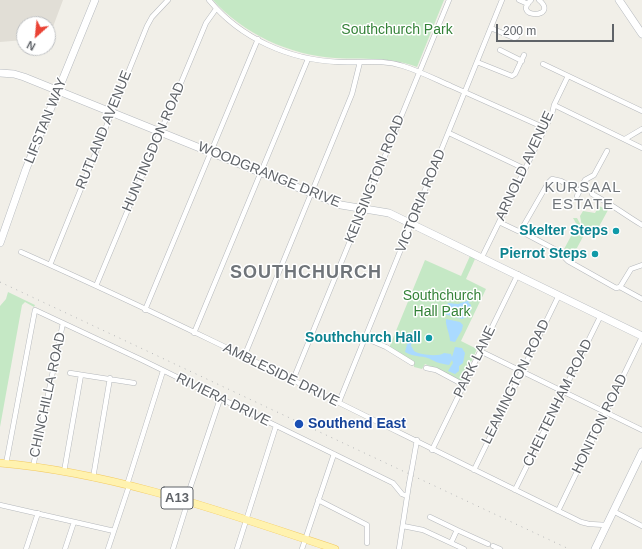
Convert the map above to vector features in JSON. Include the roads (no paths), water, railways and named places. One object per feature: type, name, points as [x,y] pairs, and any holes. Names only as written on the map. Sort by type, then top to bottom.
[{"type":"main road","name":"A13","points":[[3,463],[64,472],[187,501],[335,549]]},
{"type":"street","name":"LIFSTAN WAY","points":[[0,243],[26,169],[95,0]]},
{"type":"street","name":"RUTLAND AVENUE","points":[[50,265],[149,21],[168,0]]},
{"type":"street","points":[[209,0],[216,9],[230,21],[258,39],[281,50],[308,59],[338,62],[396,64],[419,72],[545,128]]},
{"type":"street","name":"KENSINGTON ROAD","points":[[293,380],[449,0]]},
{"type":"street","name":"VICTORIA ROAD","points":[[339,402],[502,0]]},
{"type":"street","points":[[519,0],[529,2],[527,9],[531,14],[539,14],[543,8],[539,0]]},
{"type":"street","points":[[619,0],[642,34]]},
{"type":"street","name":"HUNTINGDON ROAD","points":[[96,286],[206,23],[216,9]]},
{"type":"street","points":[[491,28],[514,38],[520,29]]},
{"type":"street","points":[[145,310],[258,39]]},
{"type":"street","points":[[500,50],[522,61]]},
{"type":"street","points":[[477,62],[512,76],[515,74],[524,55]]},
{"type":"street","points":[[194,333],[308,59]]},
{"type":"street","points":[[244,357],[352,94],[360,62]]},
{"type":"street","points":[[543,64],[642,111]]},
{"type":"street","name":"WOODGRANGE DRIVE","points":[[0,73],[14,74],[58,91],[341,205],[386,212],[518,274],[642,336]]},
{"type":"street","name":"ARNOLD AVENUE","points":[[482,257],[552,114],[554,105],[568,76]]},
{"type":"street","points":[[554,105],[642,148]]},
{"type":"street","points":[[625,139],[642,129]]},
{"type":"street","points":[[449,133],[525,169]]},
{"type":"street","points":[[499,222],[518,231],[522,229],[549,181],[558,180],[578,194],[585,180],[594,175],[607,151]]},
{"type":"street","points":[[593,201],[594,194],[642,225]]},
{"type":"street","points":[[522,229],[526,234],[558,251],[568,261],[616,288],[620,287],[642,299]]},
{"type":"street","name":"AMBLESIDE DRIVE","points":[[21,252],[96,286],[339,402],[417,440],[432,450],[558,511],[587,524],[606,525]]},
{"type":"street","points":[[620,287],[630,270],[642,265]]},
{"type":"street","name":"PARK LANE","points":[[432,450],[518,274]]},
{"type":"street","name":"LEAMINGTON ROAD","points":[[474,470],[559,294]]},
{"type":"street","name":"RIVIERA DRIVE","points":[[3,463],[35,310],[393,483],[402,494],[407,496]]},
{"type":"street","name":"CHELTENHAM ROAD","points":[[516,490],[601,315]]},
{"type":"street","name":"CHINCHILLA ROAD","points":[[33,467],[63,323]]},
{"type":"street","name":"HONITON ROAD","points":[[558,511],[642,336]]},
{"type":"street","points":[[365,338],[386,347],[412,363]]},
{"type":"street","points":[[480,351],[642,430]]},
{"type":"street","points":[[426,368],[436,370],[464,385]]},
{"type":"street","points":[[108,549],[163,371]]},
{"type":"street","points":[[70,373],[110,378],[134,383]]},
{"type":"street","points":[[64,472],[81,375]]},
{"type":"street","points":[[93,478],[110,378]]},
{"type":"street","points":[[173,549],[220,399]]},
{"type":"street","points":[[237,549],[276,426]]},
{"type":"street","points":[[399,549],[417,440]]},
{"type":"street","points":[[595,548],[642,452]]},
{"type":"street","points":[[302,549],[334,454]]},
{"type":"street","points":[[318,500],[367,525],[367,542]]},
{"type":"street","points":[[0,506],[38,513],[114,531]]},
{"type":"street","points":[[613,511],[642,526]]},
{"type":"street","points":[[26,549],[38,513]]},
{"type":"street","points":[[430,517],[500,549]]},
{"type":"street","points":[[65,549],[74,522]]},
{"type":"street","points":[[403,526],[422,530],[464,549]]},
{"type":"street","points":[[451,543],[457,530]]},
{"type":"water","points":[[464,290],[469,296],[471,296],[472,301],[468,302],[471,305],[471,310],[467,317],[462,319],[444,314],[448,303],[458,304],[467,301],[468,295]]},
{"type":"water","points":[[446,319],[460,322],[463,325],[462,330],[455,342],[450,341]]},
{"type":"water","points":[[411,332],[413,334],[411,346],[414,351],[421,354],[434,355],[444,353],[451,354],[452,357],[455,347],[462,348],[465,353],[463,363],[459,366],[459,371],[455,374],[448,371],[453,363],[452,360],[449,365],[405,352]]},
{"type":"railway","points":[[0,282],[569,549]]},
{"type":"place","name":"Skelter Steps","points":[[616,231]]},
{"type":"place","name":"Pierrot Steps","points":[[595,254]]},
{"type":"place","name":"Southchurch Hall","points":[[429,338]]},
{"type":"place","name":"Southend East","points":[[299,424]]},
{"type":"district","name":"KURSAAL ESTATE","points":[[583,196]]},
{"type":"district","name":"SOUTHCHURCH","points":[[306,273]]},
{"type":"park label","name":"Southchurch Park","points":[[397,30]]},
{"type":"park label","name":"Southchurch Hall Park","points":[[442,304]]}]
